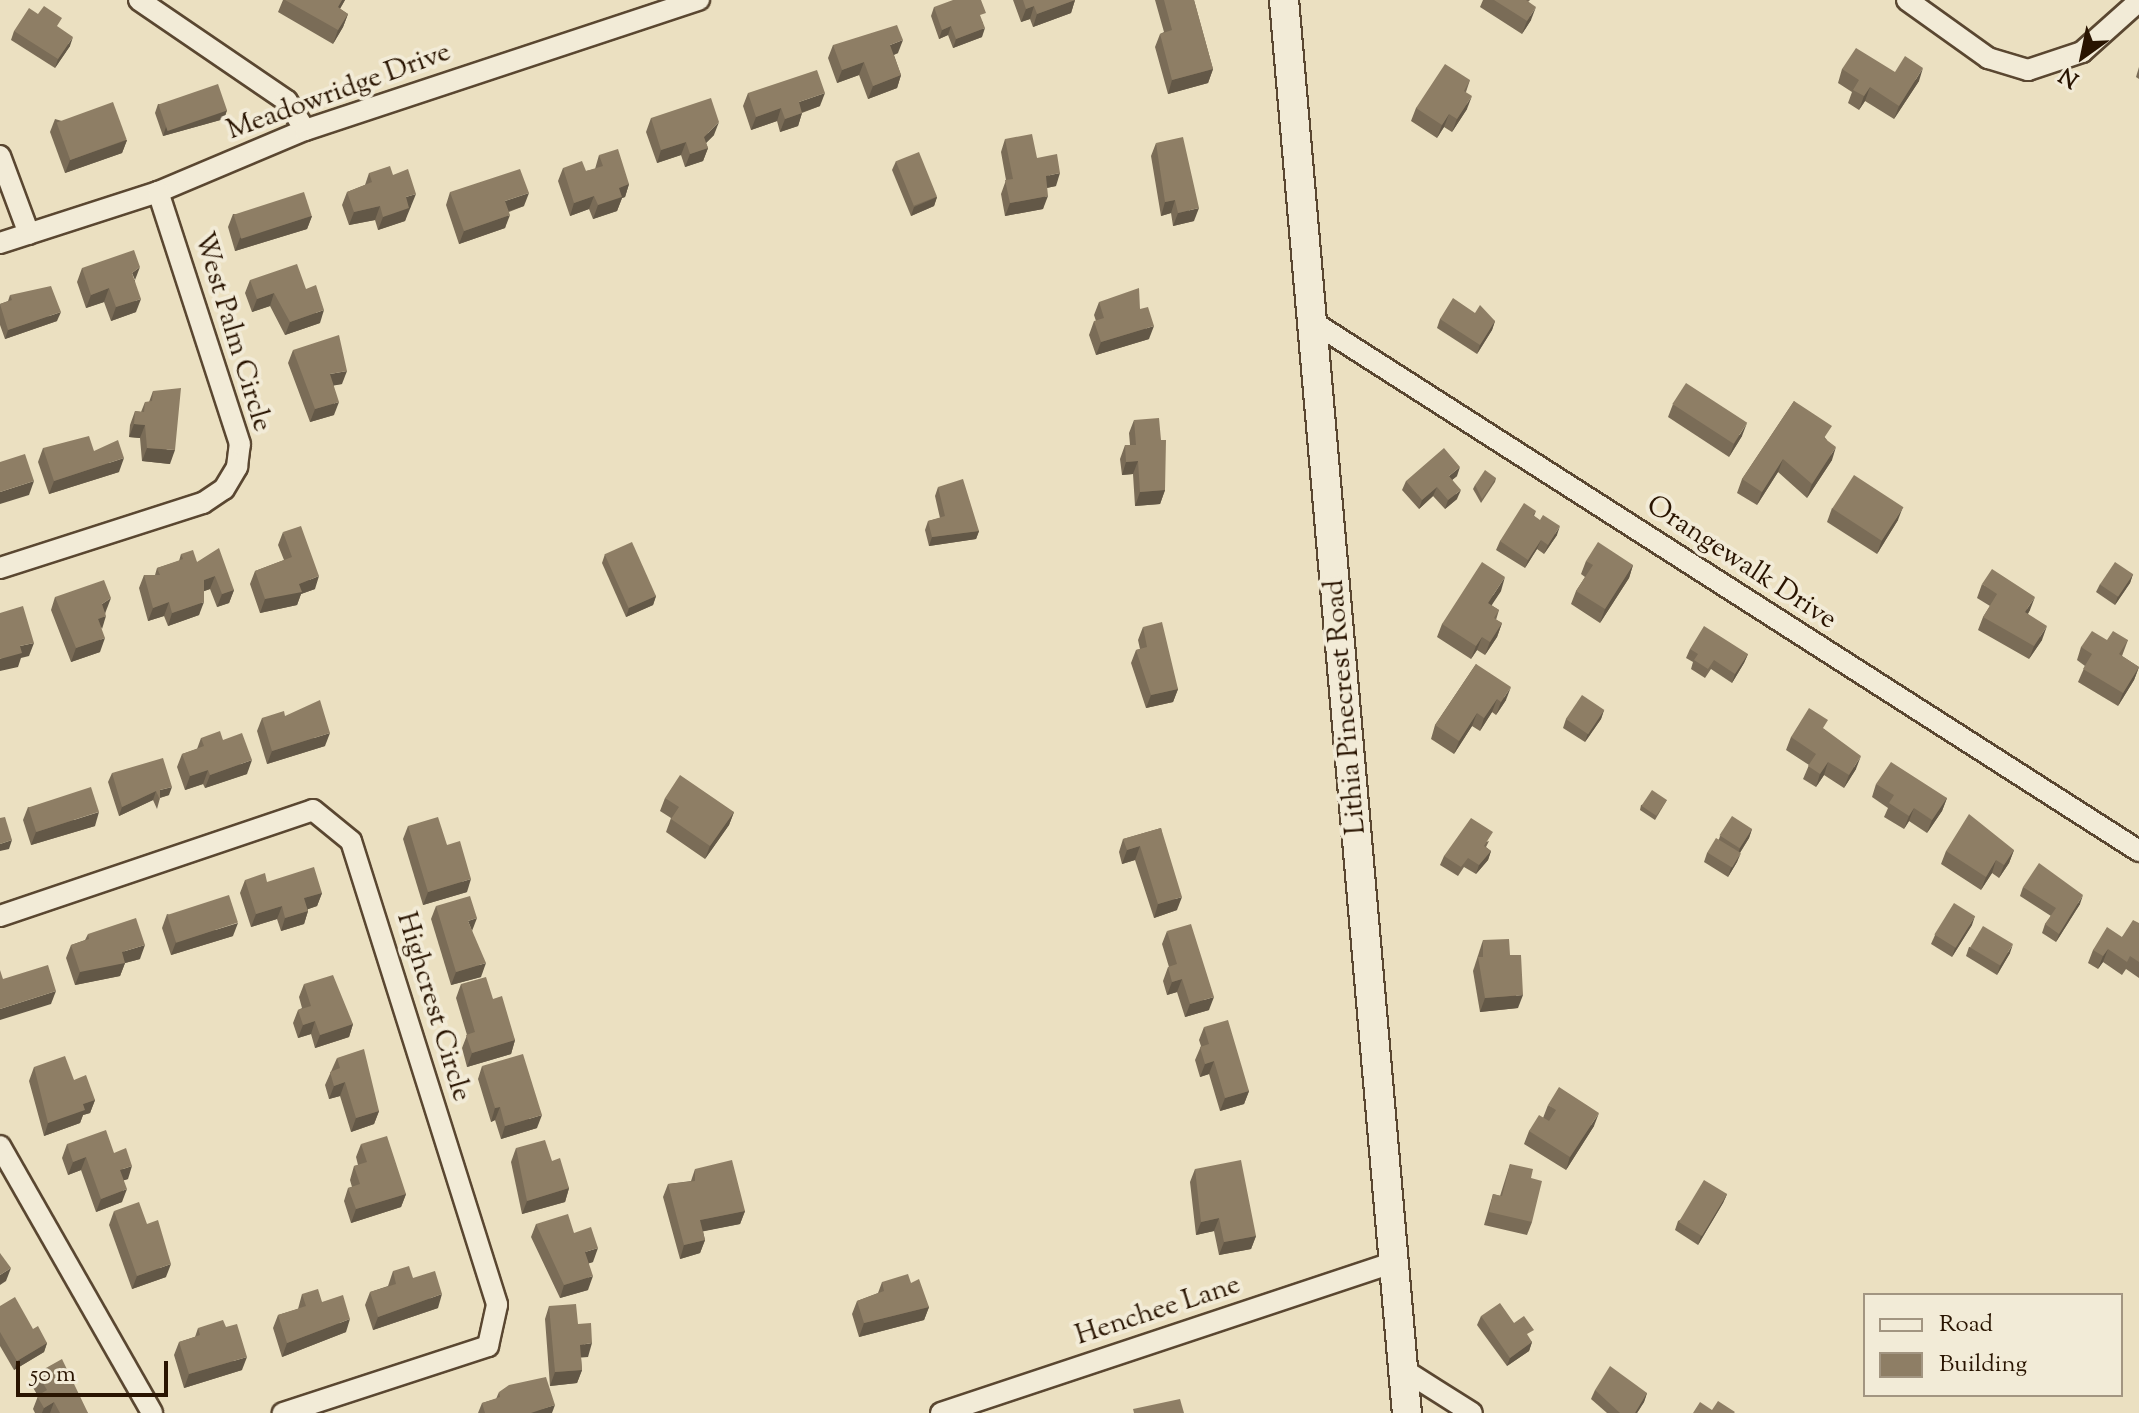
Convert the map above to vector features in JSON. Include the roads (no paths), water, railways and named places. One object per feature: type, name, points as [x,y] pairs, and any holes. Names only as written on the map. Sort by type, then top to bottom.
[{"type":"main road","name":"Lithia Pinecrest Road","points":[[1284,0],[1407,1413]]},
{"type":"street","points":[[139,0],[287,101],[305,130]]},
{"type":"street","name":"Meadowridge Drive","points":[[0,243],[158,192],[305,130],[699,0]]},
{"type":"street","points":[[1907,0],[1988,58],[2028,70],[2057,63],[2082,52],[2139,1]]},
{"type":"street","points":[[0,156],[29,234]]},
{"type":"street","name":"West Palm Circle","points":[[0,568],[203,503],[224,489],[237,467],[240,444],[158,192]]},
{"type":"street","name":"Orangewalk Drive","points":[[1313,322],[2139,851]]},
{"type":"street","name":"Highcrest Circle","points":[[0,916],[313,810],[351,841],[497,1305],[488,1346],[283,1413]]},
{"type":"street","points":[[0,1146],[152,1413]]},
{"type":"street","name":"Henchee Lane","points":[[941,1413],[1393,1263]]},
{"type":"street","points":[[1404,1370],[1472,1413]]}]
